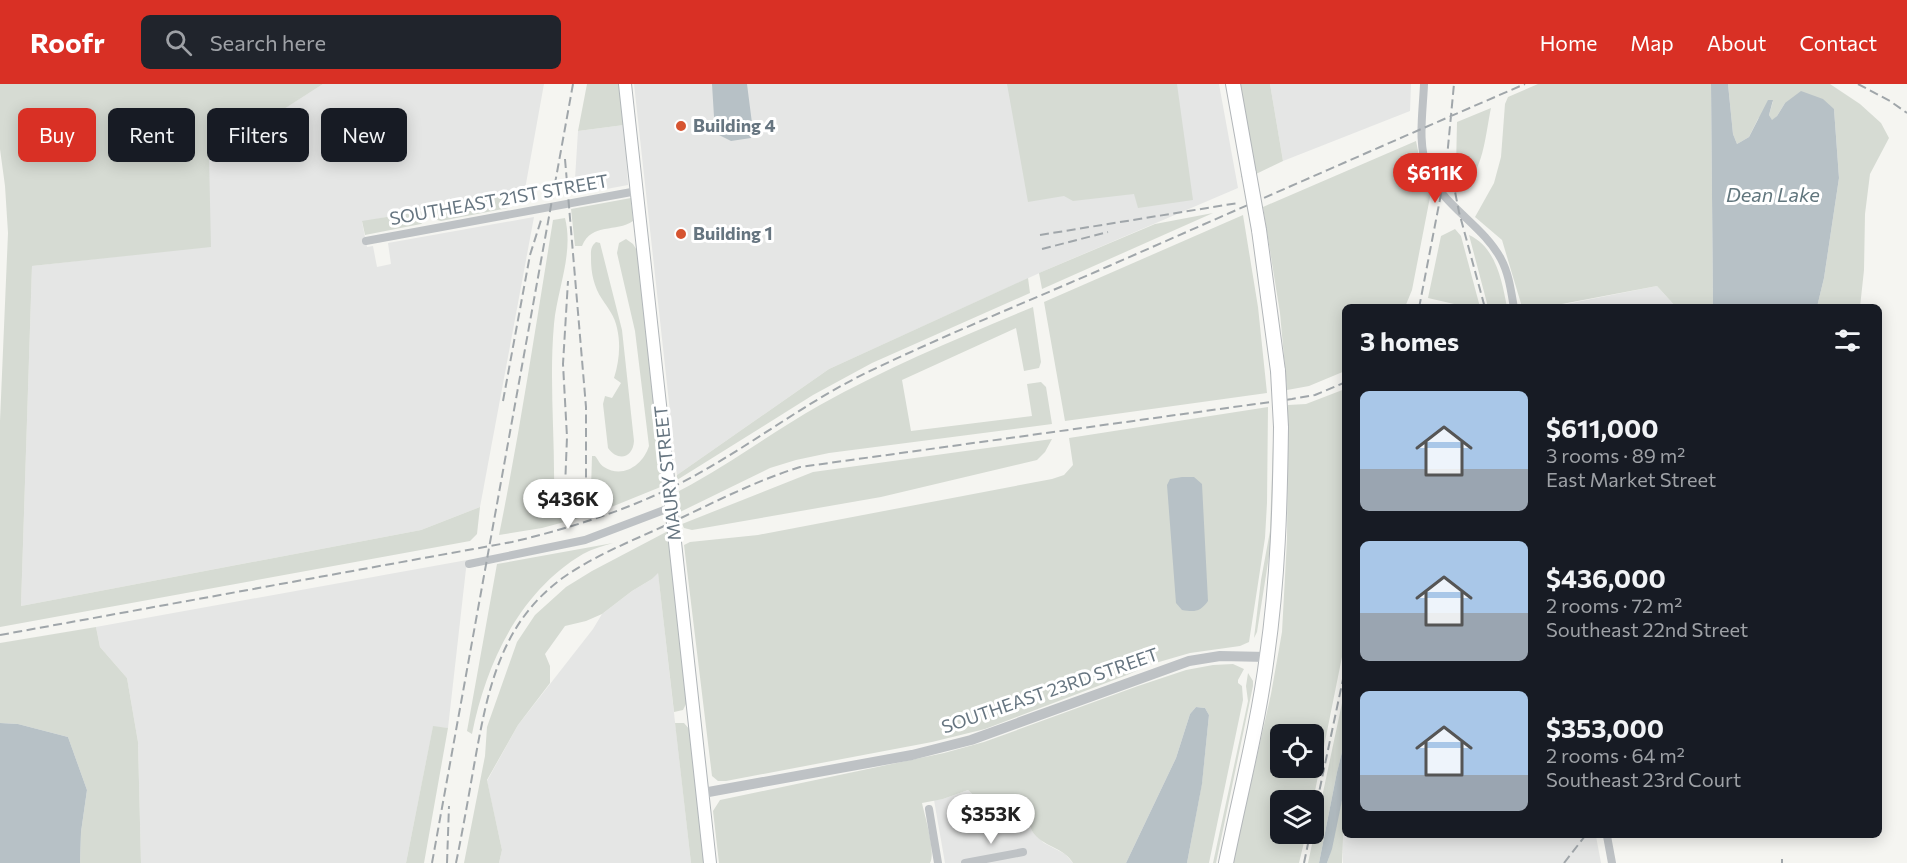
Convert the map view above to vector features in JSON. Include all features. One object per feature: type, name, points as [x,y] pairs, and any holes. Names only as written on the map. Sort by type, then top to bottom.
[{"type":"main road","name":"MAURY STREET","points":[[625,84],[711,863]]},
{"type":"main road","points":[[1226,863],[1254,732],[1267,657],[1278,557],[1281,427],[1278,371],[1259,230],[1233,84]]},
{"type":"street","points":[[1424,84],[1422,140],[1423,155],[1429,172],[1449,201],[1487,239],[1500,257],[1510,284],[1513,304]]},
{"type":"street","name":"SOUTHEAST 21ST STREET","points":[[366,241],[637,191]]},
{"type":"street","points":[[469,564],[585,540],[672,507]]},
{"type":"street","name":"SOUTHEAST 23RD STREET","points":[[703,793],[912,755],[971,740],[1189,661],[1221,656],[1267,657]]},
{"type":"street","points":[[929,809],[938,863]]},
{"type":"street","points":[[1608,838],[1612,863]]},
{"type":"street","points":[[965,863],[1023,852]]},
{"type":"shaded area","points":[[0,84],[323,84],[286,108],[207,108],[211,247],[32,266],[21,606],[421,530],[480,507],[477,534],[470,541],[0,627],[0,421],[8,233],[0,149]]},
{"type":"shaded area","points":[[323,84],[544,84],[525,189],[362,222],[367,247],[373,246],[377,267],[391,264],[388,243],[534,217],[480,507],[421,530],[21,606],[32,266],[210,246],[208,162],[309,162],[309,108],[285,108]]},
{"type":"shaded area","points":[[587,84],[620,84],[624,125],[578,131]]},
{"type":"shaded area","points":[[634,84],[1219,84],[1238,188],[1046,270],[829,369],[677,475]]},
{"type":"shaded area","points":[[1007,84],[1177,84],[1193,200],[1138,208],[1134,194],[1073,201],[1064,196],[1028,202]]},
{"type":"shaded area","points":[[1240,84],[1270,84],[1283,161],[1256,174]]},
{"type":"shaded area","points":[[1270,84],[1411,84],[1410,111],[1283,161]]},
{"type":"shaded area","points":[[1538,84],[1711,84],[1713,304],[1673,304],[1657,286],[1562,304],[1521,304],[1502,240],[1475,217],[1494,183],[1501,157],[1505,104],[1508,97]]},
{"type":"shaded area","points":[[1728,84],[1830,84],[1860,104],[1881,123],[1889,138],[1870,174],[1865,214],[1864,270],[1860,304],[1818,304],[1824,278],[1839,178],[1834,109],[1785,103],[1772,121],[1769,115],[1773,101],[1758,119],[1749,137],[1737,144],[1733,134]]},
{"type":"shaded area","points":[[1491,108],[1479,164],[1468,183],[1460,191],[1456,168],[1457,122]]},
{"type":"shaded area","points":[[624,125],[628,185],[574,195],[578,131]]},
{"type":"shaded area","points":[[1416,141],[1421,166],[1431,192],[1412,290],[1406,304],[1342,304],[1342,372],[1309,386],[1287,390],[1280,313],[1263,207]]},
{"type":"shaded area","points":[[505,193],[508,208],[441,221],[434,219],[431,209]]},
{"type":"shaded area","points":[[631,198],[633,221],[619,227],[598,231],[586,239],[582,246],[575,246],[571,209]]},
{"type":"shaded area","points":[[423,211],[425,221],[421,224],[365,235],[362,221]]},
{"type":"shaded area","points":[[1213,213],[1042,289],[1039,273],[1155,224]]},
{"type":"shaded area","points":[[1243,215],[1258,307],[1267,393],[1065,421],[1044,302]]},
{"type":"shaded area","points":[[565,218],[568,245],[554,324],[553,345],[554,491],[562,501],[591,489],[592,456],[611,470],[625,471],[642,459],[649,446],[635,331],[617,253],[619,243],[626,239],[638,252],[663,486],[594,514],[542,528],[499,535],[553,220]]},
{"type":"shaded area","points":[[1455,229],[1461,236],[1479,304],[1454,304],[1428,298],[1441,236]]},
{"type":"shaded area","points":[[1469,235],[1486,248],[1500,276],[1506,304],[1487,304]]},
{"type":"shaded area","points":[[596,242],[600,243],[622,330],[634,441],[631,451],[624,456],[616,455],[608,448],[603,404],[605,396],[612,398],[621,383],[614,378],[619,341],[615,320],[599,294],[594,280],[591,252]]},
{"type":"shaded area","points":[[1028,278],[1030,293],[872,363],[813,395],[677,480],[677,475],[829,369]]},
{"type":"shaded area","points":[[1657,286],[1673,304],[1566,304]]},
{"type":"shaded area","points":[[1033,307],[1041,362],[1039,368],[1024,371],[1016,328],[902,380],[911,431],[1032,416],[1027,384],[1041,382],[1046,387],[1052,424],[829,453],[796,460],[770,468],[680,512],[679,491],[820,405],[898,365]]},
{"type":"shaded area","points":[[1342,390],[1342,657],[1324,746],[1324,724],[1270,724],[1270,778],[1318,778],[1315,790],[1270,790],[1270,844],[1304,844],[1299,863],[1233,863],[1271,694],[1282,632],[1287,539],[1288,405],[1306,404]]},
{"type":"shaded area","points":[[1268,407],[1265,538],[1249,642],[1240,646],[1190,653],[1152,664],[985,729],[932,742],[726,781],[718,781],[712,776],[684,545],[690,542],[758,535],[1052,479],[1064,475],[1073,465],[1069,438]]},
{"type":"shaded area","points":[[1052,439],[1045,452],[1037,460],[881,497],[692,530],[684,528],[682,524],[813,472]]},
{"type":"shaded area","points":[[1273,443],[1273,531],[1257,632],[1254,638],[1270,531]]},
{"type":"shaded area","points":[[668,531],[687,702],[683,710],[674,712],[658,573],[602,614],[565,626],[545,654],[550,666],[550,683],[518,725],[487,780],[502,850],[499,863],[464,863],[485,756],[487,727],[517,642],[535,615],[566,587]]},
{"type":"shaded area","points":[[613,543],[586,552],[560,570],[523,609],[496,656],[478,708],[472,734],[467,731],[497,564]]},
{"type":"shaded area","points":[[467,560],[448,728],[433,727],[406,863],[141,863],[138,742],[127,678],[100,647],[96,627]]},
{"type":"shaded area","points":[[658,572],[691,863],[499,863],[502,850],[487,781],[518,725],[593,629],[602,614],[652,579]]},
{"type":"shaded area","points":[[96,627],[100,647],[127,678],[138,742],[141,863],[80,863],[81,832],[87,790],[68,737],[18,724],[0,723],[0,643]]},
{"type":"shaded area","points":[[1233,664],[1244,669],[1238,680],[1242,686],[1243,700],[1209,863],[1187,863],[1202,783],[1209,715],[1205,708],[1196,707],[1190,714],[1176,758],[1126,863],[1073,863],[1064,854],[1036,836],[1031,829],[1026,812],[1007,804],[998,815],[968,790],[943,799],[922,803],[931,843],[930,863],[719,863],[713,811],[720,800],[944,753],[984,742],[1186,670]]},
{"type":"shaded area","points":[[1248,673],[1253,686],[1216,863],[1213,863],[1248,701],[1246,686]]},
{"type":"shaded area","points":[[1342,703],[1342,752],[1324,838],[1324,790]]},
{"type":"shaded area","points":[[675,723],[684,723],[690,730],[705,863],[691,863]]},
{"type":"shaded area","points":[[433,726],[448,728],[424,863],[406,863]]},
{"type":"shaded area","points":[[968,790],[998,815],[1007,803],[1026,812],[1032,831],[1044,843],[1065,854],[1073,863],[945,863],[934,800]]},
{"type":"shaded area","points":[[1342,799],[1342,863],[1327,863]]},
{"type":"shaded area","points":[[1342,838],[1596,838],[1601,863],[1343,863]]},
{"type":"shaded area","points":[[1312,844],[1323,844],[1319,863],[1308,863]]},
{"type":"water","points":[[712,84],[747,84],[753,131],[751,138],[731,141],[715,133]]},
{"type":"water","name":"Dean Lake","points":[[1711,84],[1728,84],[1733,134],[1737,144],[1749,137],[1768,100],[1773,100],[1769,115],[1772,120],[1785,103],[1801,91],[1823,99],[1834,109],[1839,178],[1824,278],[1818,304],[1713,304]]},
{"type":"water","points":[[1194,477],[1202,484],[1208,601],[1200,609],[1194,611],[1182,610],[1176,603],[1167,485],[1170,479]]},
{"type":"water","points":[[1196,707],[1205,708],[1209,715],[1202,784],[1187,863],[1126,863],[1176,758],[1190,714]]},
{"type":"water","points":[[0,723],[18,724],[68,737],[87,790],[81,832],[80,863],[0,863]]},
{"type":"water","points":[[1342,752],[1342,801],[1332,849],[1327,863],[1319,863]]},
{"type":"railway","points":[[432,863],[573,84]]},
{"type":"railway","points":[[1420,304],[1446,168],[1454,84]]},
{"type":"railway","points":[[0,635],[512,542],[617,511],[691,478],[828,393],[868,372],[1525,84]]},
{"type":"railway","points":[[1858,84],[1907,113]]},
{"type":"railway","points":[[565,159],[586,407],[586,486]]},
{"type":"railway","points":[[1450,166],[1459,212],[1484,304]]},
{"type":"railway","points":[[1040,235],[1238,203]]},
{"type":"railway","points":[[503,401],[530,255],[542,217]]},
{"type":"railway","points":[[1042,249],[1108,232]]},
{"type":"railway","points":[[565,488],[567,437],[563,364],[568,281]]},
{"type":"railway","points":[[456,863],[480,733],[492,682],[501,658],[525,614],[564,577],[587,562],[730,495],[800,467],[1292,399],[1315,395],[1342,384]]},
{"type":"railway","points":[[1320,790],[1342,684]]},
{"type":"railway","points":[[447,863],[449,806]]},
{"type":"railway","points":[[1564,863],[1583,838]]},
{"type":"railway","points":[[1304,863],[1308,844]]},
{"type":"place","name":"Building 4","points":[[681,126]]},
{"type":"place","name":"Building 1","points":[[681,234]]}]
